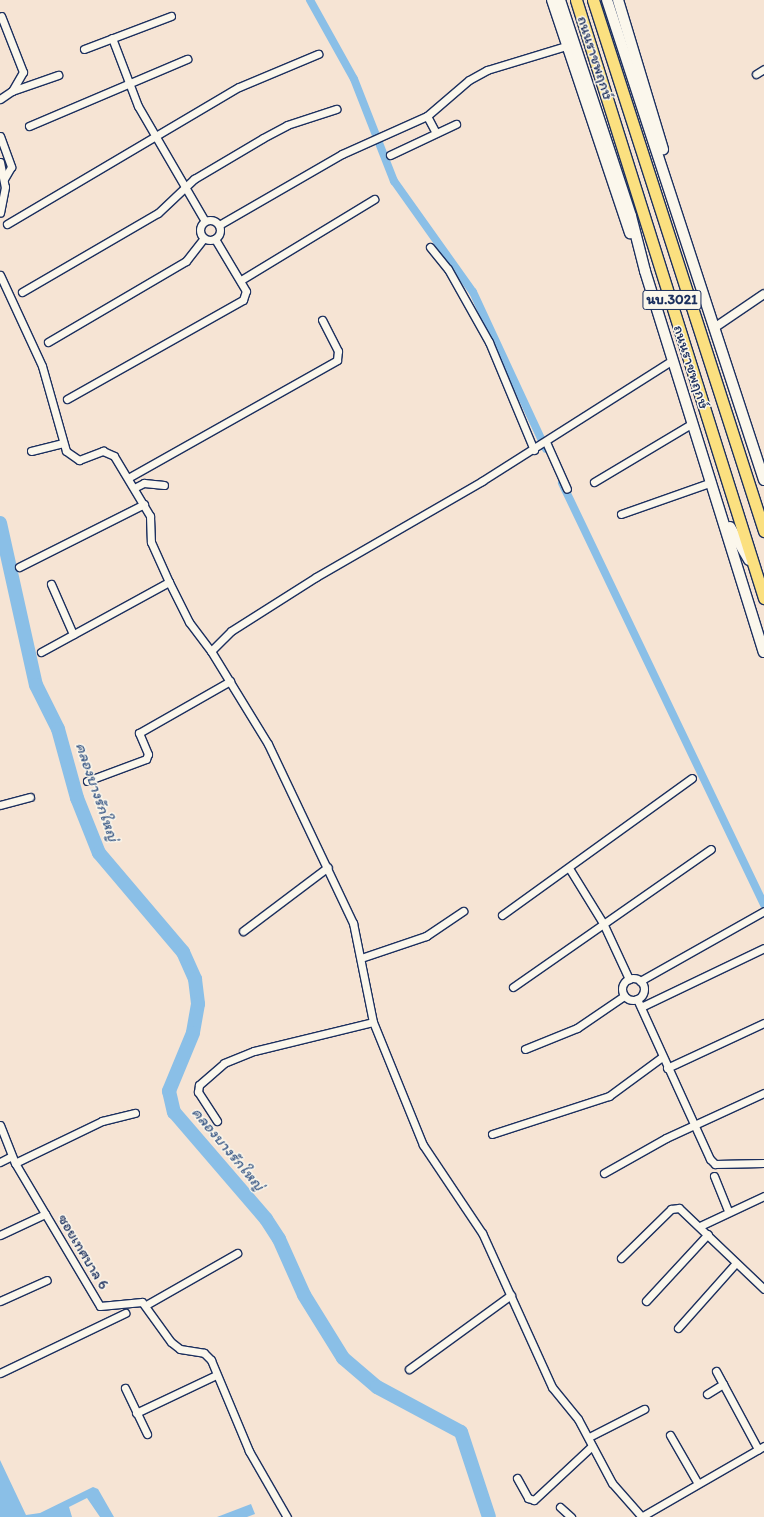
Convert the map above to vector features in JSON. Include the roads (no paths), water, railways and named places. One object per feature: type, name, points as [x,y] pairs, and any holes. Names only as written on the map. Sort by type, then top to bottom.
[{"type":"main road","points":[[552,0],[625,220],[642,260]]},
{"type":"main road","name":"ถนนราชพฤกษ์","points":[[560,0],[631,216],[642,260],[721,508],[764,652]]},
{"type":"main road","name":"ถนนราชพฤกษ์","points":[[576,0],[764,598]]},
{"type":"main road","name":"ถนนราชพฤกษ์","points":[[593,0],[764,531]]},
{"type":"main road","name":"ถนนราชพฤกษ์","points":[[607,0],[764,480]]},
{"type":"main road","points":[[618,0],[666,160],[676,210]]},
{"type":"main road","points":[[721,508],[759,580]]},
{"type":"street","points":[[1,16],[22,67],[12,91]]},
{"type":"street","points":[[84,49],[171,16]]},
{"type":"street","points":[[112,38],[130,84],[154,136],[205,221]]},
{"type":"street","points":[[219,225],[322,165],[427,116],[469,80],[487,70],[566,46]]},
{"type":"street","points":[[7,224],[239,87],[318,54]]},
{"type":"street","points":[[29,126],[130,84],[187,58]]},
{"type":"street","points":[[756,74],[764,70]]},
{"type":"street","points":[[0,99],[12,91],[58,75]]},
{"type":"street","points":[[22,292],[158,213],[184,187],[287,125],[336,109]]},
{"type":"street","points":[[427,116],[436,133]]},
{"type":"street","points":[[390,155],[456,124]]},
{"type":"street","points":[[0,136],[12,166],[4,179]]},
{"type":"street","points":[[0,162],[4,179],[0,213]]},
{"type":"street","points":[[241,280],[374,199]]},
{"type":"street","points":[[205,221],[213,220],[219,225],[220,232],[215,238]]},
{"type":"street","points":[[204,238],[200,231],[205,221]]},
{"type":"street","points":[[204,238],[215,238]]},
{"type":"street","points":[[48,342],[186,261],[204,238]]},
{"type":"street","points":[[67,399],[243,300],[246,291],[241,280],[215,238]]},
{"type":"street","points":[[430,247],[448,268],[489,342],[534,449]]},
{"type":"street","points":[[0,275],[42,366],[63,443],[72,457],[79,460],[109,451],[128,478],[150,516],[151,542],[189,622],[211,651],[268,744],[328,867],[353,922],[372,1022],[423,1145],[478,1227],[511,1295],[552,1386],[589,1437],[592,1446],[612,1483],[641,1517],[657,1510],[697,1482],[761,1447],[716,1370]]},
{"type":"street","points":[[714,328],[764,294]]},
{"type":"street","points":[[128,478],[337,360],[338,351],[322,320]]},
{"type":"street","points":[[211,651],[231,631],[316,577],[546,442],[673,360]]},
{"type":"street","points":[[594,482],[693,423]]},
{"type":"street","points":[[546,442],[567,489]]},
{"type":"street","points":[[31,451],[63,443]]},
{"type":"street","points":[[621,514],[712,482]]},
{"type":"street","points":[[134,488],[144,483],[164,485]]},
{"type":"street","points":[[19,567],[144,504]]},
{"type":"street","points":[[41,652],[169,582]]},
{"type":"street","points":[[51,584],[73,634]]},
{"type":"street","points":[[87,782],[146,759],[148,754],[139,733],[230,681]]},
{"type":"street","points":[[502,915],[692,778]]},
{"type":"street","points":[[0,805],[30,797]]},
{"type":"street","points":[[513,987],[711,849]]},
{"type":"street","points":[[243,931],[328,867]]},
{"type":"street","points":[[569,868],[604,923],[629,979]]},
{"type":"street","points":[[629,979],[640,981],[764,910]]},
{"type":"street","points":[[361,958],[426,936],[463,911]]},
{"type":"street","points":[[641,1007],[764,948]]},
{"type":"street","points":[[624,996],[622,986],[629,979]]},
{"type":"street","points":[[637,999],[643,991],[640,981]]},
{"type":"street","points":[[524,1049],[577,1028],[624,996],[637,999]]},
{"type":"street","points":[[637,999],[692,1126],[715,1164],[764,1163]]},
{"type":"street","points":[[217,1121],[198,1092],[199,1085],[224,1063],[254,1051],[372,1022]]},
{"type":"street","points":[[667,1068],[764,1022]]},
{"type":"street","points":[[492,1134],[609,1096],[662,1057]]},
{"type":"street","points":[[604,1173],[692,1126],[764,1093]]},
{"type":"street","points":[[15,1163],[102,1121],[135,1113]]},
{"type":"street","name":"ซอยเทศบาล 6","points":[[0,1125],[15,1163],[100,1306],[110,1307],[138,1300],[146,1305]]},
{"type":"street","points":[[0,1162],[12,1156]]},
{"type":"street","points":[[714,1176],[728,1211]]},
{"type":"street","points":[[700,1226],[728,1211],[764,1196]]},
{"type":"street","points":[[622,1258],[671,1209],[679,1208],[700,1226],[764,1289]]},
{"type":"street","points":[[0,1235],[45,1214]]},
{"type":"street","points":[[646,1301],[708,1234]]},
{"type":"street","points":[[238,1253],[146,1305],[171,1342],[180,1349],[204,1353],[216,1375],[249,1451],[287,1517]]},
{"type":"street","points":[[678,1328],[736,1263]]},
{"type":"street","points":[[0,1301],[47,1280]]},
{"type":"street","points":[[409,1369],[511,1295]]},
{"type":"street","points":[[0,1372],[125,1312]]},
{"type":"street","points":[[136,1413],[216,1375]]},
{"type":"street","points":[[707,1394],[723,1384]]},
{"type":"street","points":[[125,1388],[147,1434]]},
{"type":"street","points":[[589,1437],[644,1409]]},
{"type":"street","points":[[670,1435],[697,1482]]},
{"type":"street","points":[[517,1478],[528,1498],[534,1500],[592,1446]]},
{"type":"street","points":[[560,1507],[571,1517]]},
{"type":"water","points":[[0,1460],[26,1515],[40,1513],[93,1487],[98,1489],[114,1517],[100,1517],[87,1498],[69,1507],[72,1517],[0,1517]]},
{"type":"water","points":[[251,1504],[255,1514],[247,1517],[217,1517]]},
{"type":"waterway","points":[[310,0],[354,79],[394,181],[473,292],[546,449]]},
{"type":"waterway","points":[[562,483],[764,905]]},
{"type":"waterway","name":"คลองบางรักใหญ่","points":[[0,523],[36,685],[58,729],[77,798],[99,853],[183,952],[195,979],[198,1004],[193,1033],[169,1091],[174,1112],[266,1219],[279,1239],[304,1295],[343,1358],[377,1387],[461,1432],[489,1517]]}]
